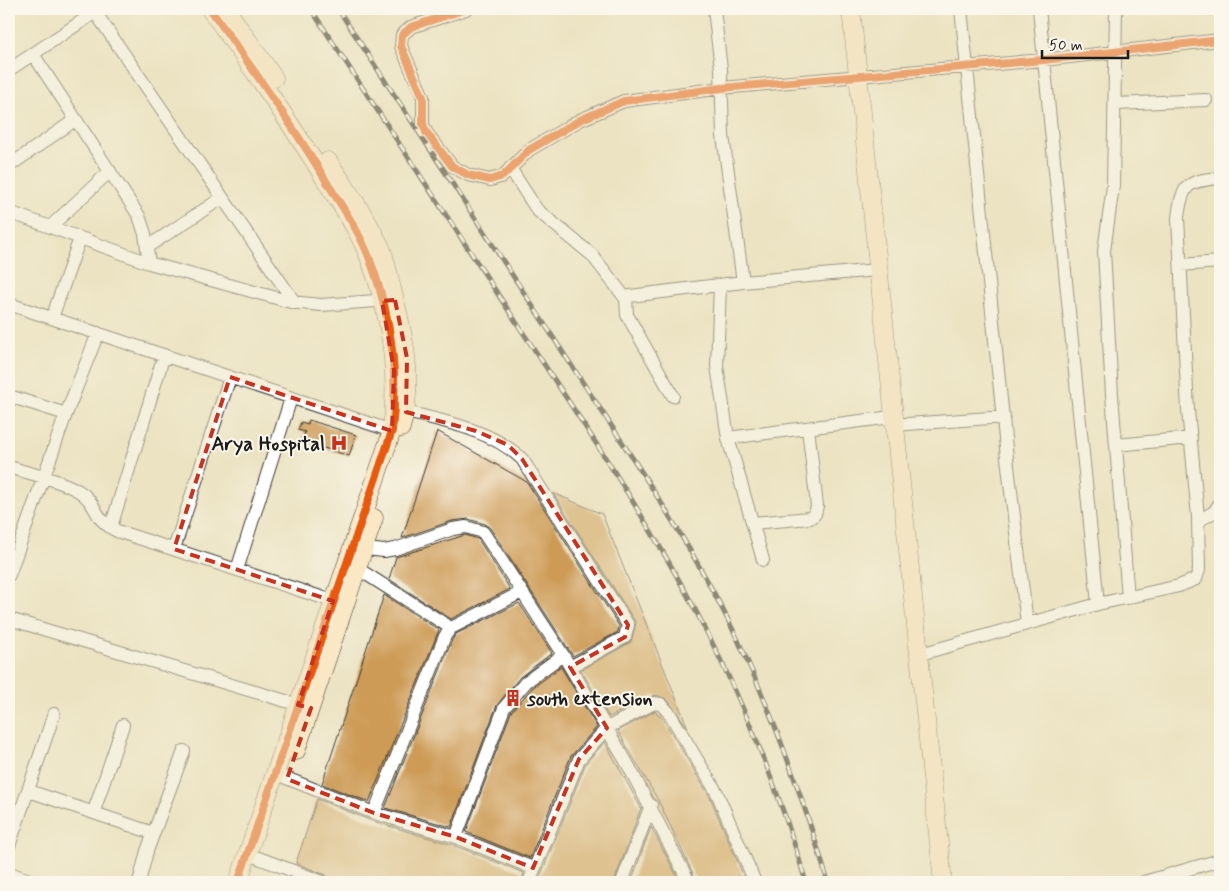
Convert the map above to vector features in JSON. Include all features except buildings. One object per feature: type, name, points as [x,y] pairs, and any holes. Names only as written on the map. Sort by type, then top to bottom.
[{"type":"street","points":[[210,9],[296,130],[360,235],[404,335],[407,358],[400,410],[355,557],[282,777],[253,856],[238,882]]},
{"type":"street","points":[[226,9],[299,115],[370,226],[380,244],[388,300]]},
{"type":"street","points":[[460,9],[411,27],[400,39],[400,46],[420,89],[424,104],[423,124],[446,160],[459,172],[490,180],[496,180],[529,150],[601,109],[624,101],[722,88],[1043,60],[1220,40]]},
{"type":"street","points":[[714,9],[722,88],[724,143],[743,282]]},
{"type":"street","points":[[851,9],[917,655],[943,882]]},
{"type":"street","points":[[961,9],[1028,624]]},
{"type":"street","points":[[1039,9],[1098,604]]},
{"type":"street","points":[[1116,9],[1116,104],[1113,186],[1104,251],[1128,598]]},
{"type":"street","points":[[9,70],[97,10],[222,198],[295,303]]},
{"type":"street","points":[[33,54],[139,216],[150,263]]},
{"type":"street","points":[[1116,104],[1206,100]]},
{"type":"street","points":[[9,166],[75,120]]},
{"type":"street","points":[[510,168],[537,210],[592,255],[626,300],[627,315],[673,396]]},
{"type":"street","points":[[50,227],[110,171]]},
{"type":"street","points":[[917,655],[1098,604],[1179,586],[1196,579],[1198,570],[1198,521],[1191,438],[1178,218],[1183,193],[1187,185],[1193,182],[1220,178]]},
{"type":"street","points":[[147,247],[222,198]]},
{"type":"street","points":[[9,212],[150,263],[295,303],[321,305],[388,300]]},
{"type":"street","points":[[52,318],[80,238]]},
{"type":"street","points":[[1181,265],[1220,262]]},
{"type":"street","points":[[626,300],[630,296],[648,293],[878,270]]},
{"type":"street","points":[[720,286],[716,352],[728,438],[763,560]]},
{"type":"street","points":[[9,304],[392,431]]},
{"type":"street","points":[[9,576],[66,414],[98,333]]},
{"type":"street","points":[[111,528],[164,355]]},
{"type":"street","points":[[174,549],[230,377]]},
{"type":"street","points":[[9,396],[66,414]]},
{"type":"street","points":[[237,570],[291,398]]},
{"type":"street","points":[[304,706],[333,601],[355,557],[392,431],[400,410]]},
{"type":"street","points":[[400,410],[476,431],[508,445],[522,458],[628,625],[625,637],[570,667]]},
{"type":"street","points":[[728,438],[808,428],[893,421],[1004,417]]},
{"type":"street","points":[[752,523],[810,518],[815,514],[817,506],[808,428]]},
{"type":"street","points":[[1116,445],[1191,438]]},
{"type":"street","points":[[9,467],[75,489],[85,495],[96,514],[111,528],[333,601]]},
{"type":"street","points":[[1198,521],[1214,512],[1220,503]]},
{"type":"street","points":[[355,557],[395,549],[453,529],[466,527],[476,528],[483,532],[607,728],[651,805],[690,882]]},
{"type":"street","points":[[355,557],[451,628]]},
{"type":"street","points":[[374,813],[440,645],[451,628],[522,592]]},
{"type":"street","points":[[9,620],[304,706]]},
{"type":"street","points":[[456,836],[504,708],[526,682],[562,655]]},
{"type":"street","points":[[529,882],[533,868],[579,759],[607,728],[650,704],[661,704],[666,708],[717,793],[754,882]]},
{"type":"street","points":[[9,846],[54,714]]},
{"type":"street","points":[[94,811],[123,725]]},
{"type":"street","points":[[139,882],[153,834],[184,751]]},
{"type":"street","points":[[282,777],[374,813],[456,836],[533,868]]},
{"type":"street","points":[[29,791],[94,811],[153,834]]},
{"type":"street","points":[[622,882],[651,805]]},
{"type":"street","points":[[250,882],[253,856]]},
{"type":"street","points":[[253,856],[323,882]]},
{"type":"street","points":[[1144,882],[1220,860]]},
{"type":"street","points":[[9,874],[35,882]]},
{"type":"highlighted area","points":[[395,300],[407,358],[406,412],[476,431],[508,445],[522,459],[628,625],[625,637],[570,667],[607,728],[579,759],[533,868],[456,837],[374,813],[287,779],[311,708],[298,705],[333,601],[174,549],[230,377],[392,431],[394,370],[382,301]]},
{"type":"railway","points":[[311,9],[598,447],[671,566],[712,642],[748,720],[779,801],[806,882]]},
{"type":"railway","points":[[338,9],[635,461],[678,530],[718,600],[763,696],[798,788],[828,882]]},
{"type":"cycle path","points":[[210,9],[286,117],[360,238],[369,257],[382,299],[391,342],[394,387],[392,431],[238,882]]},
{"type":"cycle path","points":[[466,9],[411,27],[402,35],[401,46],[423,97],[423,124],[426,132],[452,166],[468,175],[490,180],[503,176],[529,150],[580,120],[624,101],[722,88],[1043,60],[1220,40]]},
{"type":"place","name":"Arya Hospital","points":[[339,443]]},
{"type":"place","name":"south extension","points":[[513,698]]}]
